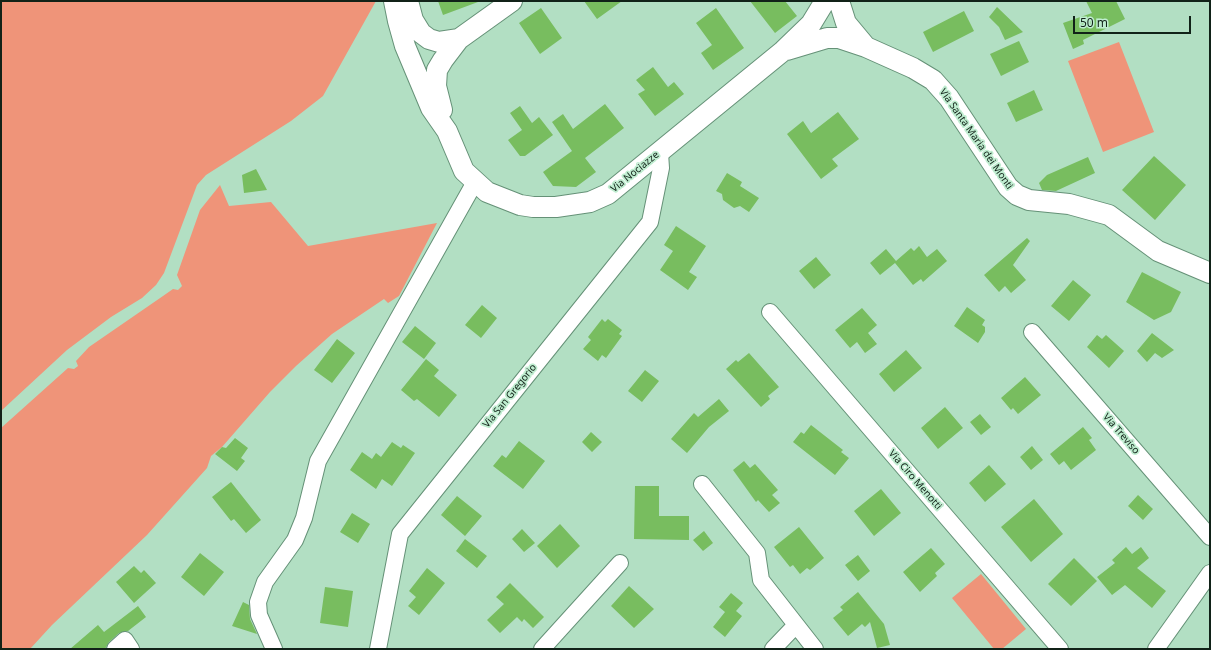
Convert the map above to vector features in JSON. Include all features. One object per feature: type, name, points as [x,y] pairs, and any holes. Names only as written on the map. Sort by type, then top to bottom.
[{"type":"street","name":"Via Nociazze","points":[[394,1],[403,40],[431,108],[447,131],[464,171],[487,192],[520,205],[533,207],[556,207],[590,202],[608,194],[783,51],[811,24],[825,1]]},
{"type":"street","points":[[408,1],[413,20],[421,33],[429,39],[440,42],[459,39]]},
{"type":"street","points":[[447,131],[436,86],[437,70],[459,39],[512,1]]},
{"type":"street","name":"Via Santa Maria dei Monti","points":[[841,8],[853,32],[866,47],[913,68],[933,80],[949,98],[1008,187],[1018,195],[1029,200],[1069,204],[1109,215],[1158,250],[1210,273]]},
{"type":"street","points":[[783,51],[827,38],[839,38],[866,47]]},
{"type":"street","name":"Via San Gregorio","points":[[378,649],[400,534],[650,222],[661,168],[660,153]]},
{"type":"street","points":[[274,649],[259,614],[258,602],[265,582],[296,540],[306,512],[318,461],[475,182]]},
{"type":"street","name":"Via Ciro Menotti","points":[[770,312],[1060,649]]},
{"type":"street","name":"Via Treviso","points":[[1032,332],[1210,537]]},
{"type":"street","points":[[702,484],[757,553],[761,580],[815,649]]},
{"type":"street","points":[[542,649],[620,563]]},
{"type":"street","points":[[1156,649],[1210,573]]},
{"type":"street","points":[[773,649],[796,626]]},
{"type":"street","points":[[115,649],[125,640],[131,649]]},
{"type":"shaded area","points":[[1,1],[376,1],[323,96],[291,121],[206,175],[197,185],[164,273],[156,285],[142,298],[111,317],[67,350],[1,411]]},
{"type":"shaded area","points":[[1119,42],[1154,132],[1103,152],[1068,61]]},
{"type":"shaded area","points":[[220,185],[229,206],[271,202],[308,246],[437,223],[399,296],[388,303],[384,299],[332,334],[296,366],[270,392],[222,447],[211,456],[207,468],[147,535],[52,625],[30,649],[1,649],[1,428],[68,368],[74,369],[78,366],[76,361],[89,347],[173,289],[178,290],[182,286],[177,275],[200,210]]},
{"type":"shaded area","points":[[981,574],[1026,629],[1002,649],[994,649],[952,598]]},
{"type":"building","points":[[438,1],[478,1],[478,2],[443,15]]},
{"type":"building","points":[[584,1],[622,1],[597,19]]},
{"type":"building","points":[[750,1],[785,1],[797,16],[775,33]]},
{"type":"building","points":[[1086,1],[1116,1],[1125,19],[1083,40],[1084,44],[1073,49],[1063,23],[1092,13]]},
{"type":"building","points":[[997,7],[1023,32],[1005,40],[999,27],[989,17]]},
{"type":"building","points":[[541,8],[562,38],[540,54],[519,23]]},
{"type":"building","points":[[716,8],[744,48],[713,70],[701,53],[712,45],[696,23]]},
{"type":"building","points":[[964,11],[974,31],[933,52],[923,32]]},
{"type":"building","points":[[1019,41],[1029,62],[1001,76],[990,54]]},
{"type":"building","points":[[653,67],[668,87],[674,82],[684,94],[655,116],[638,94],[645,90],[636,80]]},
{"type":"building","points":[[1034,90],[1043,110],[1016,122],[1007,103]]},
{"type":"building","points":[[605,104],[624,128],[585,158],[596,172],[576,187],[553,186],[543,172],[572,151],[552,122],[563,114],[573,129]]},
{"type":"building","points":[[520,106],[532,123],[539,117],[553,135],[525,156],[520,156],[508,140],[522,130],[510,113]]},
{"type":"building","points":[[838,112],[859,139],[832,159],[838,166],[821,179],[787,134],[803,121],[811,133]]},
{"type":"building","points":[[1154,156],[1186,185],[1155,220],[1122,190]]},
{"type":"building","points":[[1088,157],[1095,173],[1056,191],[1042,190],[1039,183],[1047,175]]},
{"type":"building","points":[[256,169],[267,190],[244,193],[242,175]]},
{"type":"building","points":[[727,173],[742,182],[740,186],[759,198],[749,212],[740,206],[734,208],[723,200],[722,194],[716,191]]},
{"type":"building","points":[[676,226],[706,246],[689,272],[697,277],[688,290],[660,270],[673,251],[664,245]]},
{"type":"building","points":[[1027,238],[1030,241],[1013,265],[1026,280],[1011,293],[1005,286],[999,292],[984,275]]},
{"type":"building","points":[[919,246],[927,257],[937,249],[947,261],[923,282],[921,279],[913,285],[895,263],[880,275],[870,263],[886,249],[896,261],[911,248],[914,251]]},
{"type":"building","points":[[816,257],[831,275],[814,289],[799,271]]},
{"type":"building","points":[[1142,272],[1181,292],[1171,312],[1154,320],[1126,302]]},
{"type":"building","points":[[1073,280],[1091,295],[1069,321],[1051,306]]},
{"type":"building","points":[[482,305],[497,318],[481,338],[465,325]]},
{"type":"building","points":[[967,307],[985,320],[982,325],[985,327],[985,332],[978,343],[954,326]]},
{"type":"building","points":[[862,308],[877,325],[868,333],[877,344],[865,353],[857,342],[850,348],[835,330]]},
{"type":"building","points":[[602,319],[605,322],[608,319],[622,330],[619,334],[622,336],[606,358],[602,355],[598,361],[583,349],[591,340],[588,337]]},
{"type":"building","points":[[415,326],[436,343],[424,359],[402,342]]},
{"type":"building","points":[[1152,333],[1174,350],[1162,358],[1155,353],[1147,362],[1137,351]]},
{"type":"building","points":[[1097,335],[1102,339],[1106,335],[1124,351],[1109,368],[1087,347]]},
{"type":"building","points":[[337,339],[355,353],[332,383],[314,370]]},
{"type":"building","points":[[906,350],[922,368],[894,392],[879,374]]},
{"type":"building","points":[[749,353],[779,387],[768,396],[770,399],[761,407],[726,369],[736,360],[738,362]]},
{"type":"building","points":[[426,359],[439,370],[434,376],[457,395],[439,417],[417,399],[414,401],[401,390]]},
{"type":"building","points":[[645,370],[659,381],[642,402],[628,391]]},
{"type":"building","points":[[1025,377],[1041,395],[1018,414],[1013,408],[1011,410],[1001,398]]},
{"type":"building","points":[[719,399],[729,411],[709,427],[687,453],[671,439],[694,413],[698,417]]},
{"type":"building","points":[[945,407],[963,428],[938,449],[921,428]]},
{"type":"building","points":[[980,414],[991,427],[981,435],[970,422]]},
{"type":"building","points":[[811,425],[843,450],[841,452],[849,458],[835,475],[793,442],[801,432],[804,434]]},
{"type":"building","points":[[1083,427],[1092,438],[1089,440],[1096,450],[1071,470],[1064,461],[1059,465],[1050,454]]},
{"type":"building","points":[[591,432],[602,442],[592,452],[582,442]]},
{"type":"building","points":[[235,438],[248,448],[241,458],[245,461],[237,471],[215,454],[222,447],[226,448]]},
{"type":"building","points":[[519,441],[545,461],[523,489],[493,466],[502,455],[506,458]]},
{"type":"building","points":[[392,442],[401,448],[403,445],[415,453],[392,486],[382,479],[376,489],[350,470],[362,452],[372,459],[376,453],[381,457]]},
{"type":"building","points":[[1032,446],[1043,460],[1031,470],[1020,457]]},
{"type":"building","points":[[744,461],[750,468],[755,464],[778,490],[772,495],[780,503],[769,512],[758,500],[756,502],[733,470]]},
{"type":"building","points":[[989,465],[1006,484],[985,502],[969,483]]},
{"type":"building","points":[[231,482],[261,520],[246,533],[234,519],[231,521],[212,497]]},
{"type":"building","points":[[635,486],[659,486],[659,516],[689,516],[689,540],[634,539]]},
{"type":"building","points":[[881,489],[901,513],[874,536],[854,511]]},
{"type":"building","points":[[1138,495],[1153,509],[1143,520],[1128,506]]},
{"type":"building","points":[[457,496],[482,516],[465,536],[441,515]]},
{"type":"building","points":[[1034,499],[1063,534],[1031,562],[1001,527]]},
{"type":"building","points":[[352,513],[370,524],[358,543],[340,532]]},
{"type":"building","points":[[560,524],[580,546],[557,568],[537,546]]},
{"type":"building","points":[[799,527],[824,558],[810,570],[807,568],[800,574],[793,565],[790,567],[774,547]]},
{"type":"building","points":[[522,529],[535,543],[524,552],[512,539]]},
{"type":"building","points":[[704,531],[713,543],[703,551],[693,540]]},
{"type":"building","points":[[465,539],[487,556],[477,568],[456,551]]},
{"type":"building","points":[[1126,547],[1132,554],[1141,547],[1149,558],[1137,568],[1166,591],[1152,608],[1125,585],[1112,595],[1097,577],[1115,563],[1112,560]]},
{"type":"building","points":[[931,548],[945,564],[935,573],[937,576],[920,592],[903,572]]},
{"type":"building","points":[[200,553],[224,572],[204,596],[181,577]]},
{"type":"building","points":[[858,555],[870,571],[858,581],[845,565]]},
{"type":"building","points":[[1074,558],[1097,581],[1071,606],[1048,584]]},
{"type":"building","points":[[134,566],[141,573],[144,570],[156,583],[134,603],[116,582]]},
{"type":"building","points":[[427,568],[445,583],[419,615],[408,606],[416,597],[409,591]]},
{"type":"building","points":[[510,583],[544,617],[533,628],[524,619],[522,622],[517,617],[500,633],[487,620],[504,604],[496,597]]},
{"type":"building","points":[[629,586],[654,609],[634,628],[611,606]]},
{"type":"building","points":[[325,587],[353,591],[348,627],[320,623]]},
{"type":"building","points":[[858,592],[884,624],[890,645],[877,648],[870,622],[865,627],[862,624],[848,636],[833,618],[843,610],[840,607]]},
{"type":"building","points":[[731,593],[743,603],[736,611],[742,616],[725,637],[713,627],[725,612],[719,607]]},
{"type":"building","points":[[243,602],[249,605],[250,619],[257,634],[232,626]]},
{"type":"building","points":[[138,606],[146,617],[128,631],[119,633],[109,642],[105,649],[70,649],[98,625],[104,632]]}]
